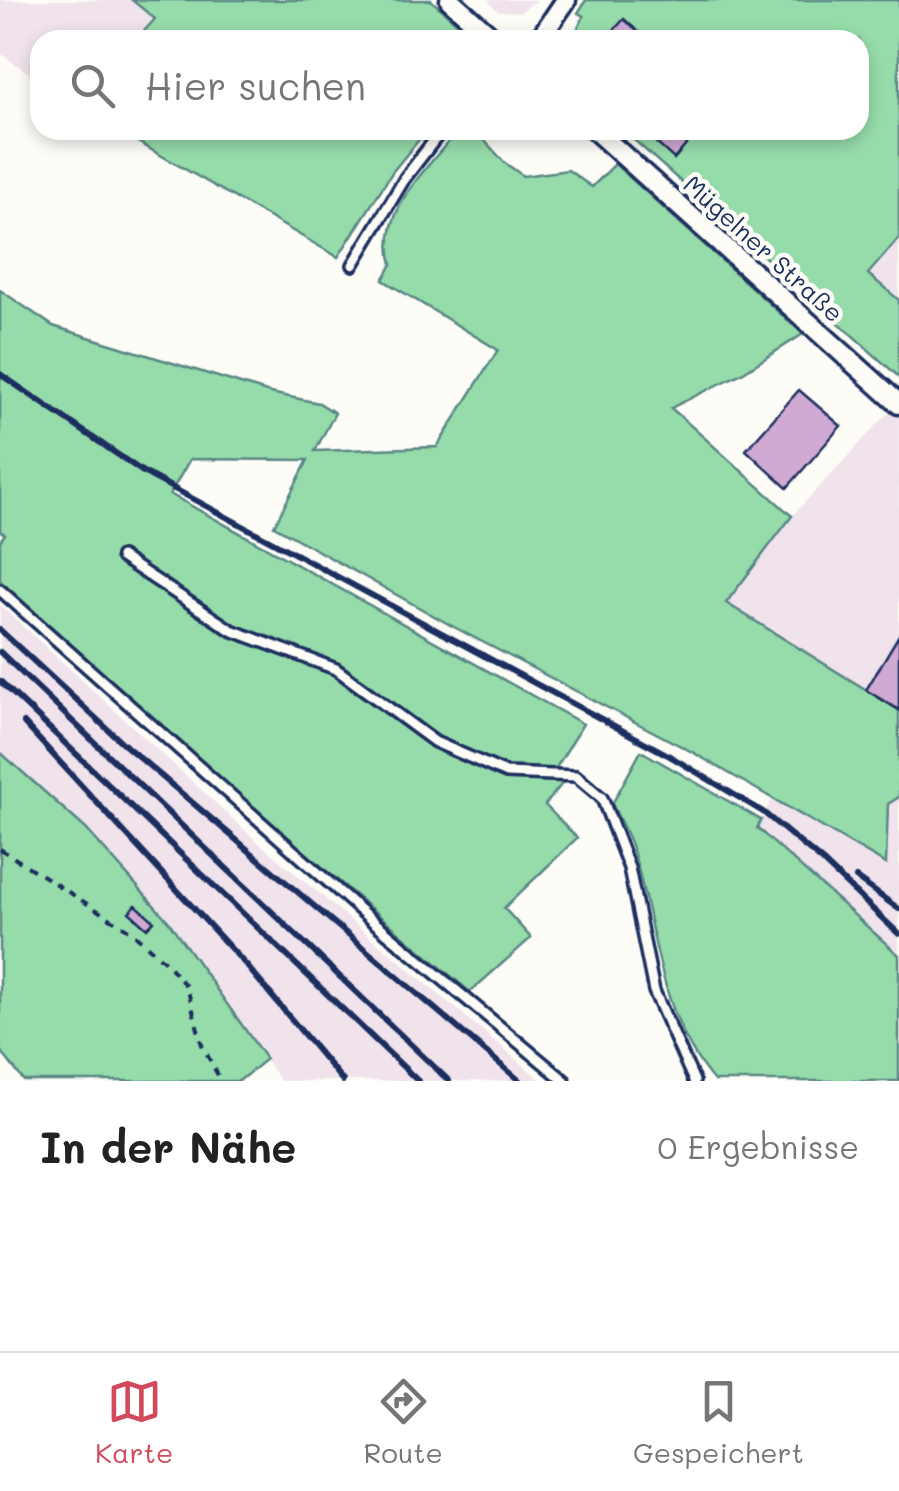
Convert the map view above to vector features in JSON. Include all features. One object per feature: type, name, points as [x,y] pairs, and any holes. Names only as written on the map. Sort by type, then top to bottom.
[{"type":"street","points":[[450,0],[483,30]]},
{"type":"street","points":[[546,30],[566,0]]},
{"type":"street","name":"Mügelner Straße","points":[[606,140],[899,404]]},
{"type":"lane","points":[[353,265],[405,178],[434,140]]},
{"type":"lane","points":[[121,558],[230,630],[336,669],[434,742],[506,773],[576,776],[602,798],[629,868],[654,991],[694,1081]]},
{"type":"lane","points":[[0,590],[368,918],[565,1081]]},
{"type":"path","points":[[0,848],[132,932],[164,960],[187,987],[202,1046],[221,1081]]},
{"type":"shaded area","points":[[0,0],[132,0],[155,19],[145,30],[30,30],[30,74],[0,53]]},
{"type":"shaded area","points":[[487,0],[537,0],[520,12],[498,11]]},
{"type":"shaded area","points":[[899,238],[899,300],[867,274]]},
{"type":"shaded area","points":[[891,410],[899,417],[899,710],[725,603],[792,516]]},
{"type":"shaded area","points":[[0,605],[259,843],[542,1081],[280,1081],[169,922],[86,830],[0,752]]},
{"type":"shaded area","points":[[899,797],[899,955],[757,827],[772,800],[885,863],[888,804]]},
{"type":"green space","points":[[132,0],[431,0],[465,30],[145,30],[155,19]]},
{"type":"green space","points":[[586,0],[899,0],[899,238],[868,274],[899,300],[899,377],[634,140],[869,140],[869,30],[577,30],[584,16],[578,13]]},
{"type":"green space","points":[[134,140],[419,140],[393,171],[338,257]]},
{"type":"green space","points":[[450,140],[484,140],[523,176],[568,170],[592,187],[615,164],[803,334],[742,373],[671,408],[792,516],[726,603],[899,710],[899,797],[888,804],[886,864],[694,753],[452,626],[274,526],[308,460],[190,459],[170,494],[583,724],[551,776],[564,781],[545,805],[577,838],[504,908],[531,938],[470,992],[220,781],[0,580],[0,541],[5,534],[0,531],[0,290],[53,326],[270,393],[319,403],[335,413],[315,451],[437,447],[498,350],[383,280],[392,264],[392,226],[420,175]]},
{"type":"green space","points":[[641,751],[761,820],[757,828],[899,955],[899,1081],[714,1081],[696,1056],[671,1002],[634,854],[612,804]]},
{"type":"green space","points":[[0,752],[86,829],[169,922],[266,1059],[239,1081],[24,1081],[0,1050]]},
{"type":"building","points":[[624,19],[636,30],[614,30]]},
{"type":"building","points":[[653,140],[690,140],[674,159]]},
{"type":"building","points":[[799,390],[841,426],[787,488],[746,450]]},
{"type":"building","points":[[899,635],[899,710],[866,690]]},
{"type":"building","points":[[136,905],[154,921],[147,928],[129,912]]},
{"type":"railway","points":[[0,374],[143,472],[668,755],[763,812],[899,934]]},
{"type":"railway","points":[[0,630],[127,747],[520,1081]]},
{"type":"railway","points":[[0,652],[449,1081]]},
{"type":"railway","points":[[0,681],[418,1081]]},
{"type":"railway","points":[[24,723],[246,965],[343,1081]]},
{"type":"railway","points":[[856,878],[899,909]]}]
